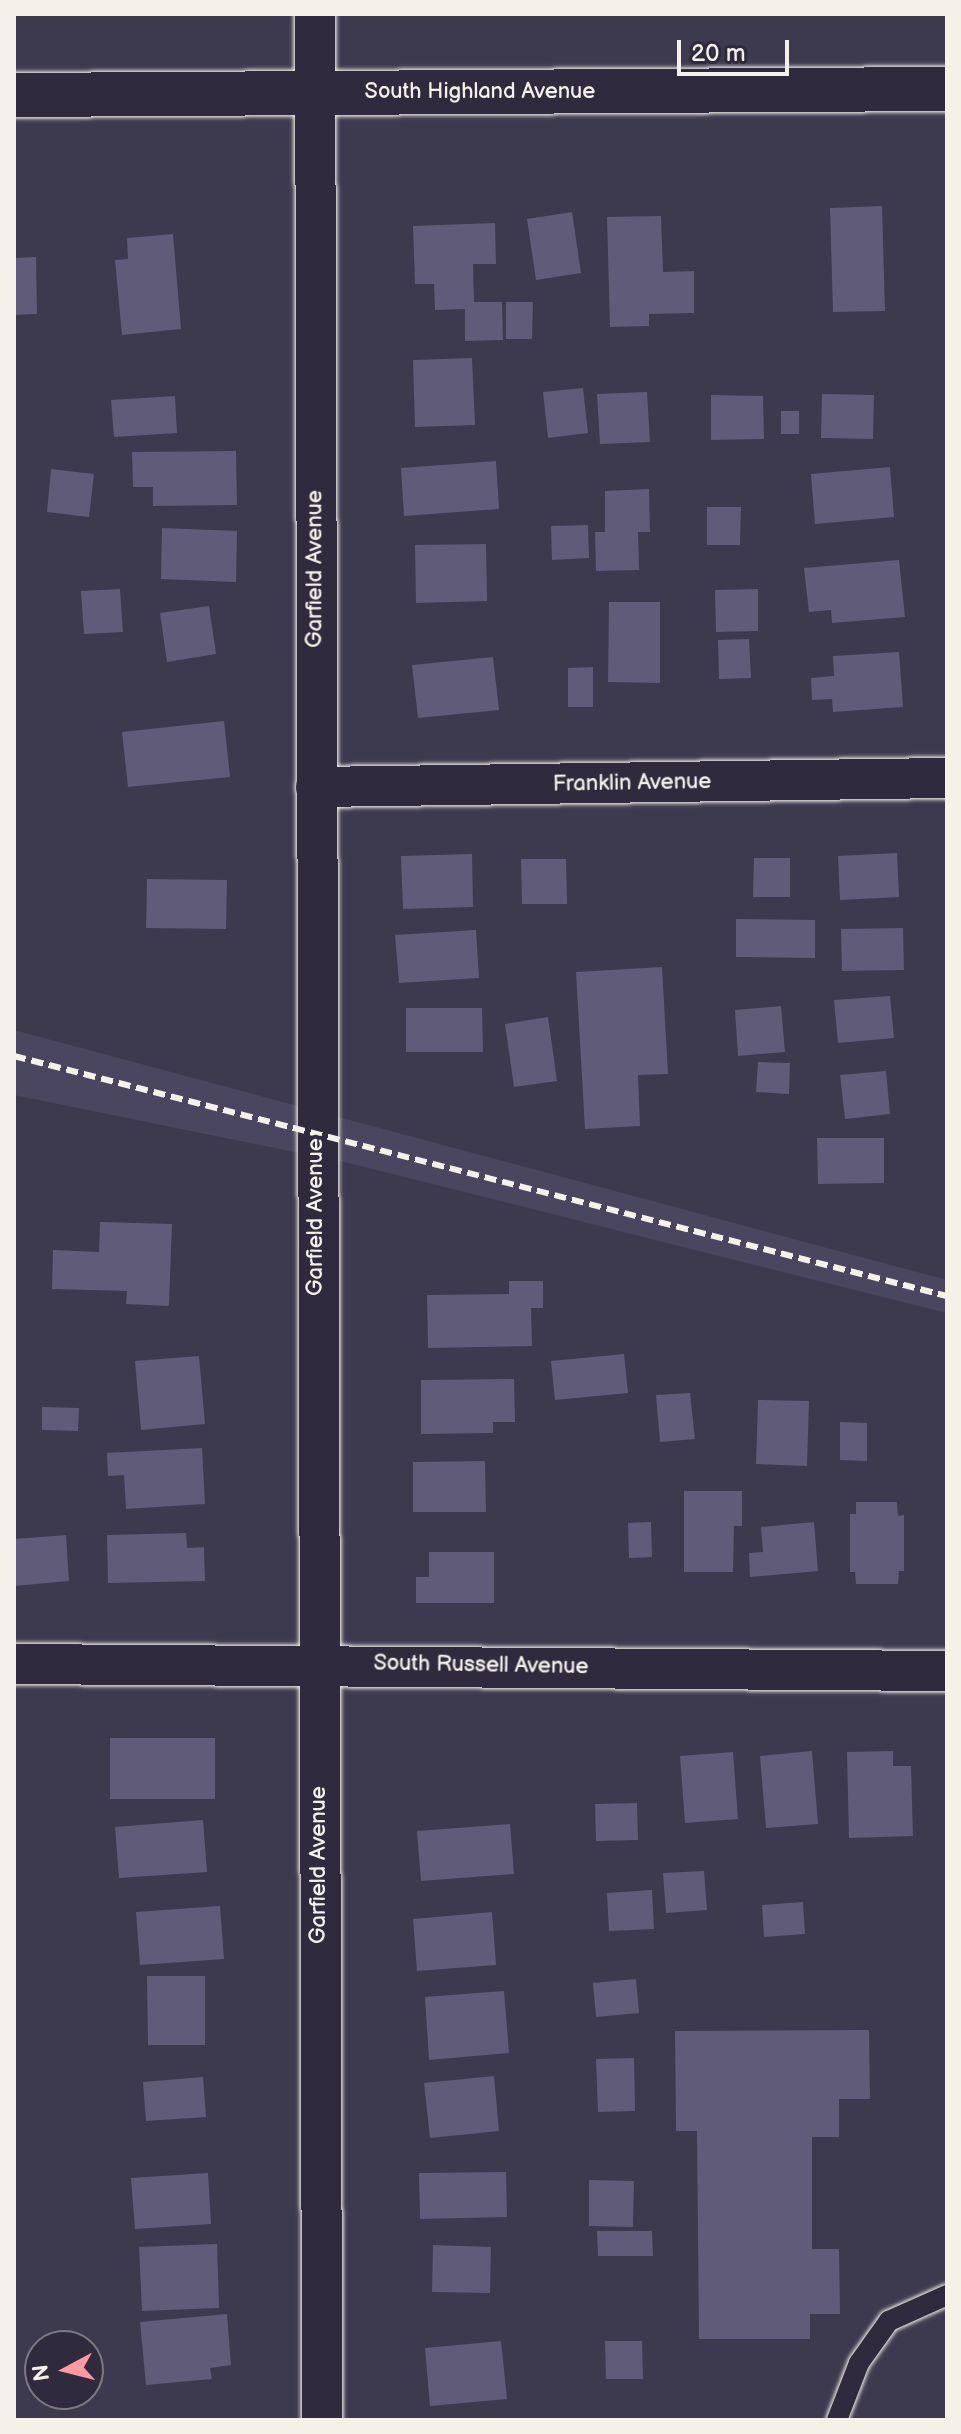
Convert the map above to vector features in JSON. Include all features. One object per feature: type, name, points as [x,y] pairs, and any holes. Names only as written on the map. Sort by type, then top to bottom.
[{"type":"street","name":"Garfield Avenue","points":[[315,14],[322,2420]]},
{"type":"street","name":"South Highland Avenue","points":[[14,95],[947,89]]},
{"type":"street","name":"Franklin Avenue","points":[[316,787],[947,778]]},
{"type":"street","name":"South Russell Avenue","points":[[14,1664],[318,1663],[947,1671]]},
{"type":"lane","points":[[837,2420],[859,2363],[889,2321],[947,2295]]},
{"type":"shaded area","points":[[14,1030],[947,1280],[947,1313],[344,1162],[14,1095]]},
{"type":"building","points":[[882,206],[885,311],[833,312],[830,208]]},
{"type":"building","points":[[572,212],[581,273],[536,280],[527,219]]},
{"type":"building","points":[[661,216],[663,272],[694,271],[694,313],[649,314],[649,326],[610,327],[607,217]]},
{"type":"building","points":[[495,223],[496,264],[473,264],[474,302],[502,302],[503,340],[465,341],[465,309],[435,310],[434,284],[415,284],[413,226]]},
{"type":"building","points":[[173,234],[181,329],[122,335],[115,260],[128,259],[127,238]]},
{"type":"building","points":[[36,257],[37,314],[14,315],[14,258]]},
{"type":"building","points":[[506,302],[533,302],[532,339],[506,339]]},
{"type":"building","points":[[472,358],[475,425],[415,427],[413,360]]},
{"type":"building","points":[[583,388],[588,433],[548,438],[543,392]]},
{"type":"building","points":[[647,392],[650,442],[600,444],[597,394]]},
{"type":"building","points":[[822,394],[874,395],[873,439],[821,438]]},
{"type":"building","points":[[711,395],[763,396],[764,439],[711,440]]},
{"type":"building","points":[[175,396],[177,433],[114,437],[111,400]]},
{"type":"building","points":[[781,411],[799,411],[799,434],[781,434]]},
{"type":"building","points":[[236,451],[237,505],[153,506],[153,487],[133,487],[132,452]]},
{"type":"building","points":[[496,461],[499,509],[404,516],[401,468]]},
{"type":"building","points":[[890,467],[894,517],[815,524],[811,474]]},
{"type":"building","points":[[51,469],[94,474],[89,517],[47,512]]},
{"type":"building","points":[[649,489],[650,532],[638,532],[639,570],[596,571],[595,532],[605,532],[605,491]]},
{"type":"building","points":[[707,507],[741,507],[740,545],[707,545]]},
{"type":"building","points":[[588,525],[589,558],[552,560],[551,526]]},
{"type":"building","points":[[162,528],[237,531],[236,582],[161,579]]},
{"type":"building","points":[[486,544],[487,601],[416,603],[415,545]]},
{"type":"building","points":[[899,560],[905,617],[832,623],[831,610],[809,612],[804,568]]},
{"type":"building","points":[[120,589],[123,632],[84,634],[81,591]]},
{"type":"building","points":[[758,589],[758,631],[716,632],[715,590]]},
{"type":"building","points":[[609,602],[660,602],[660,683],[608,682]]},
{"type":"building","points":[[209,606],[216,654],[167,662],[160,613]]},
{"type":"building","points":[[749,639],[751,678],[719,679],[718,640]]},
{"type":"building","points":[[899,652],[903,707],[833,712],[832,699],[812,700],[811,678],[834,676],[833,656]]},
{"type":"building","points":[[493,657],[499,710],[418,718],[412,665]]},
{"type":"building","points":[[593,667],[593,707],[568,707],[568,668]]},
{"type":"building","points":[[224,721],[230,777],[128,787],[122,732]]},
{"type":"building","points":[[897,853],[899,897],[840,900],[838,856]]},
{"type":"building","points":[[472,854],[473,907],[403,909],[401,856]]},
{"type":"building","points":[[754,858],[790,858],[790,897],[753,897]]},
{"type":"building","points":[[521,859],[566,859],[567,904],[522,904]]},
{"type":"building","points":[[147,879],[227,880],[226,929],[146,928]]},
{"type":"building","points":[[736,919],[815,920],[815,958],[736,957]]},
{"type":"building","points":[[903,928],[904,970],[842,971],[841,929]]},
{"type":"building","points":[[476,930],[479,978],[399,983],[395,935]]},
{"type":"building","points":[[662,967],[668,1074],[638,1075],[640,1126],[585,1129],[576,972]]},
{"type":"building","points":[[890,996],[894,1038],[838,1043],[834,1000]]},
{"type":"building","points":[[781,1006],[785,1052],[738,1056],[735,1010]]},
{"type":"building","points":[[406,1008],[482,1008],[483,1052],[406,1052]]},
{"type":"building","points":[[548,1017],[557,1081],[514,1087],[505,1024]]},
{"type":"building","points":[[758,1062],[790,1063],[789,1094],[756,1092]]},
{"type":"building","points":[[886,1071],[890,1114],[845,1119],[840,1075]]},
{"type":"building","points":[[817,1138],[884,1138],[884,1183],[818,1184]]},
{"type":"building","points":[[100,1222],[172,1224],[169,1306],[126,1304],[127,1291],[52,1289],[53,1250],[99,1252]]},
{"type":"building","points":[[509,1281],[543,1281],[543,1308],[531,1308],[532,1346],[428,1348],[427,1295],[509,1294]]},
{"type":"building","points":[[624,1354],[628,1393],[555,1400],[551,1361]]},
{"type":"building","points":[[199,1356],[205,1424],[141,1430],[135,1361]]},
{"type":"building","points":[[514,1379],[515,1422],[493,1422],[493,1433],[421,1434],[421,1380]]},
{"type":"building","points":[[690,1393],[695,1439],[660,1442],[656,1395]]},
{"type":"building","points":[[758,1400],[809,1401],[807,1466],[756,1464]]},
{"type":"building","points":[[42,1407],[79,1408],[78,1431],[42,1430]]},
{"type":"building","points":[[840,1422],[867,1423],[867,1461],[840,1460]]},
{"type":"building","points":[[202,1448],[205,1504],[126,1509],[124,1475],[108,1476],[107,1453]]},
{"type":"building","points":[[485,1461],[486,1512],[413,1512],[413,1462]]},
{"type":"building","points":[[684,1491],[742,1491],[742,1526],[734,1526],[733,1572],[684,1572]]},
{"type":"building","points":[[856,1502],[897,1502],[898,1516],[904,1515],[904,1571],[899,1571],[898,1584],[856,1584],[855,1572],[850,1572],[850,1514],[856,1514]]},
{"type":"building","points":[[651,1522],[652,1557],[629,1558],[628,1523]]},
{"type":"building","points":[[814,1522],[818,1571],[750,1577],[749,1553],[763,1552],[761,1527]]},
{"type":"building","points":[[186,1533],[187,1548],[204,1547],[205,1581],[108,1583],[107,1535]]},
{"type":"building","points":[[66,1535],[69,1581],[14,1586],[14,1539]]},
{"type":"building","points":[[429,1552],[494,1552],[494,1603],[416,1603],[416,1577],[429,1577]]},
{"type":"building","points":[[110,1738],[215,1738],[215,1799],[110,1799]]},
{"type":"building","points":[[812,1751],[818,1824],[766,1828],[760,1756]]},
{"type":"building","points":[[893,1751],[893,1766],[911,1766],[913,1836],[849,1838],[847,1752]]},
{"type":"building","points":[[733,1752],[738,1819],[685,1823],[680,1756]]},
{"type":"building","points":[[637,1803],[638,1840],[596,1841],[595,1804]]},
{"type":"building","points":[[203,1820],[207,1872],[119,1878],[115,1827]]},
{"type":"building","points":[[510,1824],[514,1874],[421,1881],[417,1831]]},
{"type":"building","points":[[704,1871],[707,1910],[666,1913],[663,1873]]},
{"type":"building","points":[[652,1890],[654,1929],[609,1931],[607,1893]]},
{"type":"building","points":[[803,1902],[805,1934],[764,1937],[762,1905]]},
{"type":"building","points":[[220,1906],[224,1959],[140,1965],[136,1912]]},
{"type":"building","points":[[492,1912],[496,1965],[417,1971],[413,1919]]},
{"type":"building","points":[[147,1976],[205,1976],[205,2045],[148,2045]]},
{"type":"building","points":[[636,1979],[639,2013],[596,2017],[593,1983]]},
{"type":"building","points":[[504,1991],[509,2053],[429,2060],[425,1997]]},
{"type":"building","points":[[869,2030],[870,2099],[839,2099],[839,2137],[812,2137],[812,2249],[839,2249],[840,2314],[810,2314],[810,2339],[699,2339],[697,2131],[676,2131],[675,2031]]},
{"type":"building","points":[[634,2058],[635,2111],[598,2112],[596,2059]]},
{"type":"building","points":[[494,2076],[499,2131],[430,2138],[424,2083]]},
{"type":"building","points":[[203,2077],[206,2117],[146,2121],[143,2082]]},
{"type":"building","points":[[506,2172],[507,2217],[420,2219],[419,2173]]},
{"type":"building","points":[[208,2173],[211,2224],[135,2229],[131,2178]]},
{"type":"building","points":[[589,2180],[634,2181],[633,2227],[589,2226]]},
{"type":"building","points":[[597,2231],[652,2231],[653,2256],[598,2256]]},
{"type":"building","points":[[217,2244],[219,2308],[142,2311],[139,2247]]},
{"type":"building","points":[[433,2245],[491,2247],[490,2293],[432,2292]]},
{"type":"building","points":[[227,2314],[231,2365],[210,2368],[212,2379],[146,2385],[140,2322]]},
{"type":"building","points":[[501,2341],[507,2399],[430,2406],[425,2348]]},
{"type":"building","points":[[605,2341],[642,2341],[643,2379],[606,2379]]},
{"type":"railway","points":[[14,1056],[947,1296]]}]
